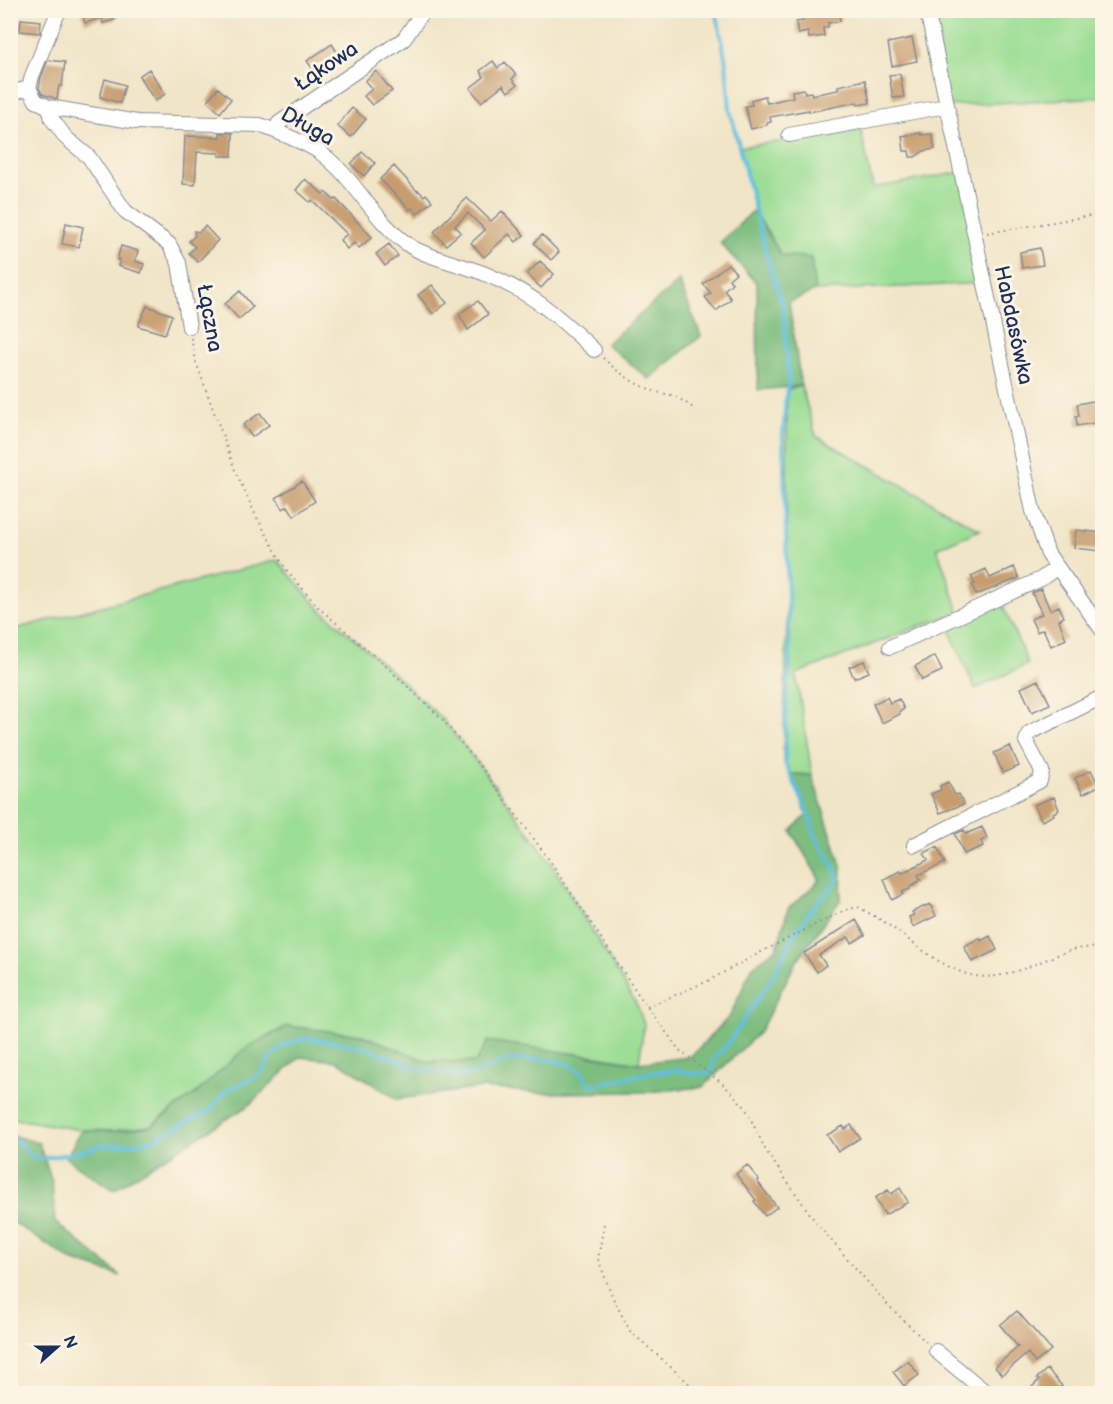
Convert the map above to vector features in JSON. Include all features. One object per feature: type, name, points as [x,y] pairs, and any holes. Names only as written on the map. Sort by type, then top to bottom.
[{"type":"street","name":"Łąkowa","points":[[275,131],[279,123],[404,39],[424,10]]},
{"type":"street","name":"Habdasówka","points":[[927,10],[1033,512],[1040,535],[1056,568],[1102,630]]},
{"type":"street","points":[[49,107],[36,101],[29,88],[58,14]]},
{"type":"street","points":[[10,93],[29,88]]},
{"type":"street","points":[[789,135],[946,106]]},
{"type":"street","name":"Długa","points":[[49,107],[137,122],[260,124],[322,153],[357,188],[391,232],[412,248],[482,272],[519,288],[550,309],[594,350]]},
{"type":"street","name":"Łączna","points":[[49,107],[52,118],[66,138],[89,157],[125,211],[169,244],[179,263],[189,327]]},
{"type":"street","points":[[890,647],[1041,579],[1056,568]]},
{"type":"street","points":[[914,845],[1040,781],[1042,771],[1026,741],[1029,733],[1102,697]]},
{"type":"street","points":[[936,1351],[988,1394]]},
{"type":"path","points":[[974,235],[1102,214]]},
{"type":"path","name":"Łączna","points":[[189,327],[196,362],[235,470],[255,514],[285,568],[319,608],[443,720],[550,861],[647,1007],[680,1051],[722,1083],[745,1107],[766,1151],[817,1224],[887,1304],[936,1351]]},
{"type":"path","points":[[594,350],[635,383],[656,392],[675,396],[695,409]]},
{"type":"path","points":[[647,1007],[708,981],[845,910],[858,907],[890,926],[930,957],[967,975],[996,977],[1082,947],[1102,950]]},
{"type":"path","points":[[604,1224],[598,1259],[613,1299],[630,1331],[701,1394]]},
{"type":"green space","points":[[932,11],[1102,11],[1102,97],[946,106]]},
{"type":"green space","points":[[861,130],[873,188],[961,172],[984,283],[815,291],[811,258],[781,256],[754,210],[740,147]]},
{"type":"green space","points":[[754,210],[781,255],[811,258],[815,291],[789,302],[801,386],[758,390],[757,283],[720,243]]},
{"type":"green space","points":[[679,281],[701,336],[649,379],[606,344]]},
{"type":"green space","points":[[801,386],[816,436],[980,530],[937,548],[959,611],[796,674],[812,775],[791,774],[783,757],[787,620],[787,390]]},
{"type":"green space","points":[[277,560],[319,608],[443,720],[484,771],[550,861],[637,1005],[644,1024],[639,1063],[590,1055],[476,1062],[427,1061],[362,1035],[195,1094],[150,1126],[114,1131],[81,1130],[11,1118],[11,630]]},
{"type":"green space","points":[[1001,601],[1028,664],[975,689],[948,627]]},
{"type":"green space","points":[[791,774],[812,775],[842,868],[841,899],[796,962],[760,1031],[703,1087],[647,1092],[541,1093],[482,1088],[397,1099],[337,1061],[300,1057],[248,1106],[113,1190],[66,1158],[81,1130],[114,1131],[151,1126],[195,1094],[244,1049],[287,1026],[362,1035],[427,1061],[476,1062],[488,1041],[639,1063],[690,1057],[730,1016],[752,967],[777,948],[788,909],[820,880],[791,831],[807,815]]},
{"type":"green space","points":[[11,1135],[39,1143],[52,1182],[55,1222],[121,1276],[71,1260],[11,1221]]},
{"type":"building","points":[[90,10],[123,10],[114,20],[103,23],[102,18],[85,23],[82,13]]},
{"type":"building","points":[[839,10],[840,21],[828,23],[828,27],[823,28],[824,36],[809,38],[808,32],[798,34],[796,22],[803,21],[802,14]]},
{"type":"building","points":[[21,19],[41,21],[40,33],[20,31]]},
{"type":"building","points":[[912,38],[917,61],[892,66],[888,43]]},
{"type":"building","points":[[332,44],[339,55],[334,58],[336,62],[317,75],[307,61]]},
{"type":"building","points":[[48,60],[65,62],[62,86],[59,86],[57,99],[42,94],[39,88]]},
{"type":"building","points":[[493,61],[498,68],[505,62],[516,75],[512,79],[517,85],[508,92],[503,85],[481,102],[470,88],[484,77],[480,71]]},
{"type":"building","points":[[149,69],[165,94],[155,101],[139,76]]},
{"type":"building","points":[[376,71],[392,91],[372,105],[364,96],[372,89],[365,81]]},
{"type":"building","points":[[900,74],[904,97],[893,98],[889,75]]},
{"type":"building","points":[[105,79],[125,85],[120,103],[100,97]]},
{"type":"building","points":[[865,80],[870,103],[858,105],[857,102],[770,117],[771,122],[767,125],[751,129],[745,106],[752,105],[751,100],[765,96],[767,103],[793,97],[792,91],[804,89],[805,93],[811,92],[812,95],[838,90],[838,86]]},
{"type":"building","points":[[218,88],[231,99],[220,113],[207,101]]},
{"type":"building","points":[[352,108],[366,119],[351,137],[337,126]]},
{"type":"building","points":[[220,133],[233,133],[232,156],[197,152],[195,185],[183,184],[185,136],[220,137]]},
{"type":"building","points":[[921,133],[921,135],[932,134],[935,149],[910,157],[909,151],[904,151],[902,136]]},
{"type":"building","points":[[362,152],[375,163],[364,176],[351,164]]},
{"type":"building","points":[[394,166],[417,191],[424,196],[426,194],[432,201],[417,214],[412,208],[410,210],[380,179]]},
{"type":"building","points":[[305,179],[323,194],[325,192],[334,200],[336,199],[372,237],[359,248],[354,243],[347,249],[340,240],[347,234],[312,200],[310,202],[296,190]]},
{"type":"building","points":[[467,198],[491,221],[502,211],[524,235],[516,242],[509,234],[484,257],[471,243],[485,230],[468,213],[455,226],[461,232],[446,245],[434,232]]},
{"type":"building","points":[[66,223],[83,227],[79,247],[62,244]]},
{"type":"building","points":[[205,226],[218,240],[198,262],[189,253],[195,247],[189,241],[195,236],[194,231],[199,232]]},
{"type":"building","points":[[542,235],[559,252],[551,260],[534,243]]},
{"type":"building","points":[[389,244],[398,256],[385,266],[376,254]]},
{"type":"building","points":[[121,246],[138,251],[135,261],[144,264],[141,273],[118,266],[120,260],[117,260]]},
{"type":"building","points":[[1040,248],[1043,265],[1022,268],[1020,252]]},
{"type":"building","points":[[540,261],[554,274],[541,288],[527,274]]},
{"type":"building","points":[[728,264],[736,273],[729,279],[732,283],[724,290],[731,299],[716,311],[705,297],[711,293],[703,284]]},
{"type":"building","points":[[432,285],[447,303],[433,314],[418,295]]},
{"type":"building","points":[[240,291],[253,307],[239,319],[225,304]]},
{"type":"building","points":[[478,301],[488,314],[468,330],[459,314]]},
{"type":"building","points":[[147,306],[172,315],[165,334],[138,326]]},
{"type":"building","points":[[1098,401],[1101,422],[1077,426],[1076,416],[1079,416],[1077,404]]},
{"type":"building","points":[[260,413],[269,425],[252,437],[243,425]]},
{"type":"building","points":[[302,481],[315,501],[294,516],[288,506],[283,509],[276,498]]},
{"type":"building","points":[[1076,530],[1102,533],[1102,551],[1074,548]]},
{"type":"building","points":[[1014,567],[1019,578],[976,595],[972,585],[975,584],[971,576],[986,569],[990,578]]},
{"type":"building","points":[[1041,589],[1050,610],[1059,606],[1064,617],[1059,620],[1066,639],[1051,646],[1043,629],[1037,632],[1031,619],[1042,614],[1032,593]]},
{"type":"building","points":[[935,656],[942,671],[922,680],[915,666]]},
{"type":"building","points":[[864,661],[869,672],[854,678],[849,667]]},
{"type":"building","points":[[1038,680],[1050,704],[1032,712],[1021,688]]},
{"type":"building","points":[[887,697],[890,703],[899,699],[904,709],[899,712],[900,714],[882,723],[873,704]]},
{"type":"building","points":[[1010,746],[1019,766],[1003,773],[994,753]]},
{"type":"building","points":[[1091,770],[1099,786],[1083,794],[1075,778]]},
{"type":"building","points":[[948,782],[955,795],[959,794],[964,804],[940,813],[931,794],[941,790],[940,786]]},
{"type":"building","points":[[1054,797],[1059,810],[1042,821],[1034,805]]},
{"type":"building","points":[[982,827],[987,838],[981,841],[983,846],[964,854],[955,834],[964,830],[966,834]]},
{"type":"building","points":[[937,847],[945,863],[918,875],[921,880],[892,900],[884,879],[928,860],[924,853]]},
{"type":"building","points":[[930,904],[936,916],[913,927],[909,917],[914,915],[912,912]]},
{"type":"building","points":[[856,920],[865,935],[852,943],[848,937],[819,955],[826,965],[817,972],[804,953]]},
{"type":"building","points":[[990,936],[997,950],[972,962],[964,946]]},
{"type":"building","points":[[851,1125],[860,1138],[838,1152],[827,1135],[843,1126],[845,1129]]},
{"type":"building","points":[[747,1165],[777,1207],[765,1216],[736,1174]]},
{"type":"building","points":[[900,1188],[908,1202],[885,1215],[875,1198],[888,1190],[891,1194]]},
{"type":"building","points":[[1017,1311],[1051,1350],[1035,1363],[1028,1353],[1002,1375],[995,1367],[1018,1347],[1000,1325]]},
{"type":"building","points":[[908,1361],[919,1375],[904,1386],[893,1372]]},
{"type":"building","points":[[1047,1369],[1062,1386],[1054,1394],[1025,1394],[1039,1380],[1037,1378]]},
{"type":"waterway","points":[[10,1137],[29,1154],[39,1159],[103,1145],[151,1140],[211,1110],[224,1093],[260,1075],[271,1056],[284,1045],[306,1038],[373,1050],[419,1069],[459,1075],[469,1075],[508,1060],[529,1059],[569,1064],[581,1071],[592,1085],[647,1073],[678,1070],[699,1075],[705,1072],[710,1073],[714,1057],[725,1048],[775,973],[796,931],[837,880],[836,871],[815,835],[808,812],[785,763],[790,660],[783,436],[789,382],[783,306],[768,261],[730,110],[726,63],[716,10]]}]
